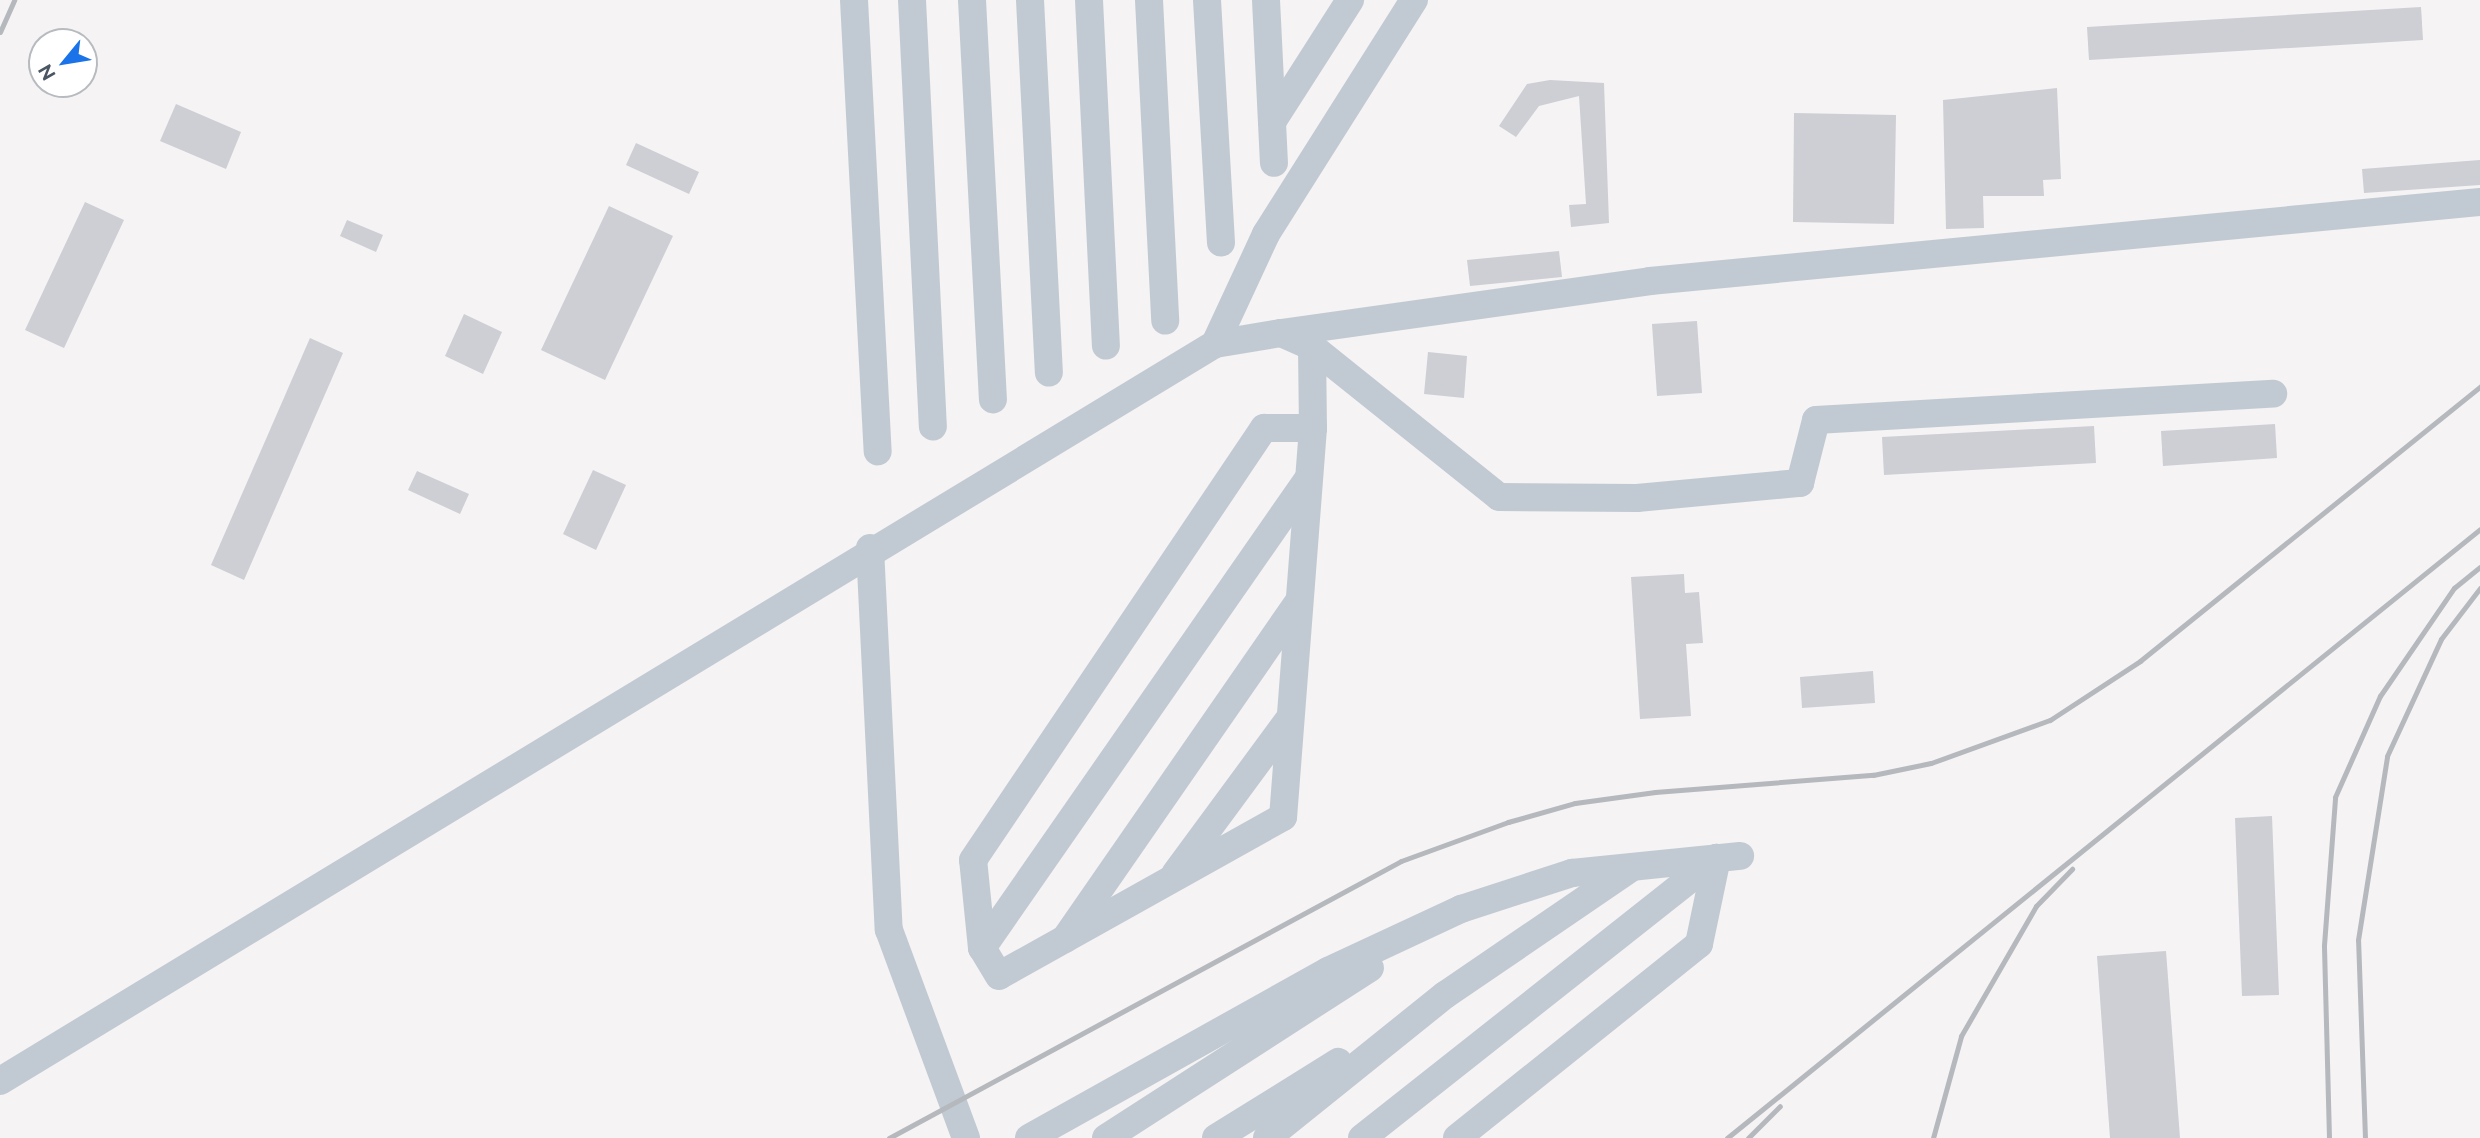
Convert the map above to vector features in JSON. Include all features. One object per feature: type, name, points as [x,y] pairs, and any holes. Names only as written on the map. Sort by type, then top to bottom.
[{"type":"street","points":[[854,0],[878,451]]},
{"type":"street","points":[[912,0],[933,426]]},
{"type":"street","points":[[972,0],[993,399]]},
{"type":"street","points":[[1030,0],[1049,373]]},
{"type":"street","points":[[1089,0],[1106,346]]},
{"type":"street","points":[[1149,0],[1165,321]]},
{"type":"street","points":[[1207,0],[1221,243]]},
{"type":"street","points":[[1266,0],[1274,163]]},
{"type":"street","points":[[1330,0],[1332,28]]},
{"type":"street","points":[[1272,122],[1350,0]]},
{"type":"street","points":[[1215,344],[1266,234],[1414,0]]},
{"type":"street","points":[[0,1081],[870,548],[1215,344],[1650,281],[2480,202]]},
{"type":"street","points":[[1281,333],[1312,347],[1499,496],[1637,498],[1800,483],[1816,420],[2273,394]]},
{"type":"street","points":[[1312,347],[1313,428],[1283,817],[1061,944],[999,976],[982,948],[973,860],[1264,428],[1313,428]]},
{"type":"street","points":[[982,948],[1308,478]]},
{"type":"street","points":[[870,548],[889,929],[966,1138]]},
{"type":"street","points":[[1061,944],[1299,601]]},
{"type":"street","points":[[1170,882],[1290,718]]},
{"type":"street","points":[[1029,1138],[1328,971],[1461,909],[1572,873],[1729,857]]},
{"type":"street","points":[[1362,1138],[1729,857]]},
{"type":"street","points":[[1457,1138],[1699,944],[1729,857]]},
{"type":"street","points":[[1216,1138],[1445,995],[1632,867]]},
{"type":"street","points":[[1106,1138],[1461,909]]},
{"type":"street","points":[[1267,1138],[1445,995]]},
{"type":"building","points":[[2421,7],[2423,40],[2089,60],[2087,27]]},
{"type":"building","points":[[1550,80],[1604,83],[1609,223],[1571,227],[1569,205],[1586,204],[1579,96],[1539,106],[1516,137],[1499,126],[1527,84]]},
{"type":"building","points":[[2057,88],[2061,179],[2043,180],[2044,196],[1983,196],[1984,228],[1946,229],[1943,100]]},
{"type":"building","points":[[176,104],[241,132],[226,169],[160,141]]},
{"type":"building","points":[[1794,113],[1896,115],[1894,224],[1793,222]]},
{"type":"building","points":[[636,143],[699,172],[689,194],[626,165]]},
{"type":"building","points":[[2480,160],[2480,185],[2364,193],[2362,169]]},
{"type":"building","points":[[85,202],[124,220],[64,348],[25,330]]},
{"type":"building","points":[[609,206],[673,236],[605,380],[541,350]]},
{"type":"building","points":[[347,220],[383,235],[376,252],[340,236]]},
{"type":"building","points":[[1559,251],[1562,277],[1470,286],[1467,260]]},
{"type":"building","points":[[464,314],[502,332],[483,374],[445,356]]},
{"type":"building","points":[[1697,321],[1702,393],[1657,396],[1652,324]]},
{"type":"building","points":[[310,338],[343,353],[244,580],[211,565]]},
{"type":"building","points":[[1428,352],[1467,356],[1464,398],[1424,394]]},
{"type":"building","points":[[2275,424],[2277,458],[2163,466],[2161,431]]},
{"type":"building","points":[[2094,426],[2096,463],[1884,475],[1882,437]]},
{"type":"building","points":[[593,470],[626,485],[596,550],[563,534]]},
{"type":"building","points":[[417,471],[469,494],[460,514],[408,490]]},
{"type":"building","points":[[1684,574],[1685,593],[1699,592],[1703,643],[1686,644],[1691,716],[1640,719],[1631,577]]},
{"type":"building","points":[[1873,671],[1875,703],[1802,708],[1800,677]]},
{"type":"building","points":[[2272,816],[2279,995],[2242,996],[2235,818]]},
{"type":"building","points":[[2166,951],[2180,1138],[2110,1138],[2097,956]]},
{"type":"railway","points":[[0,32],[14,0]]},
{"type":"railway","points":[[889,1138],[1401,861],[1508,822],[1575,803],[1655,792],[1873,775],[1931,763],[2050,720],[2140,661],[2480,387]]},
{"type":"railway","points":[[1727,1138],[2480,529]]},
{"type":"railway","points":[[2329,1138],[2324,945],[2335,797],[2380,696],[2454,588],[2480,567]]},
{"type":"railway","points":[[2365,1138],[2358,940],[2387,756],[2441,639],[2480,588]]},
{"type":"railway","points":[[1933,1138],[1961,1036],[2036,906],[2072,869]]},
{"type":"railway","points":[[1748,1138],[1780,1106]]}]
